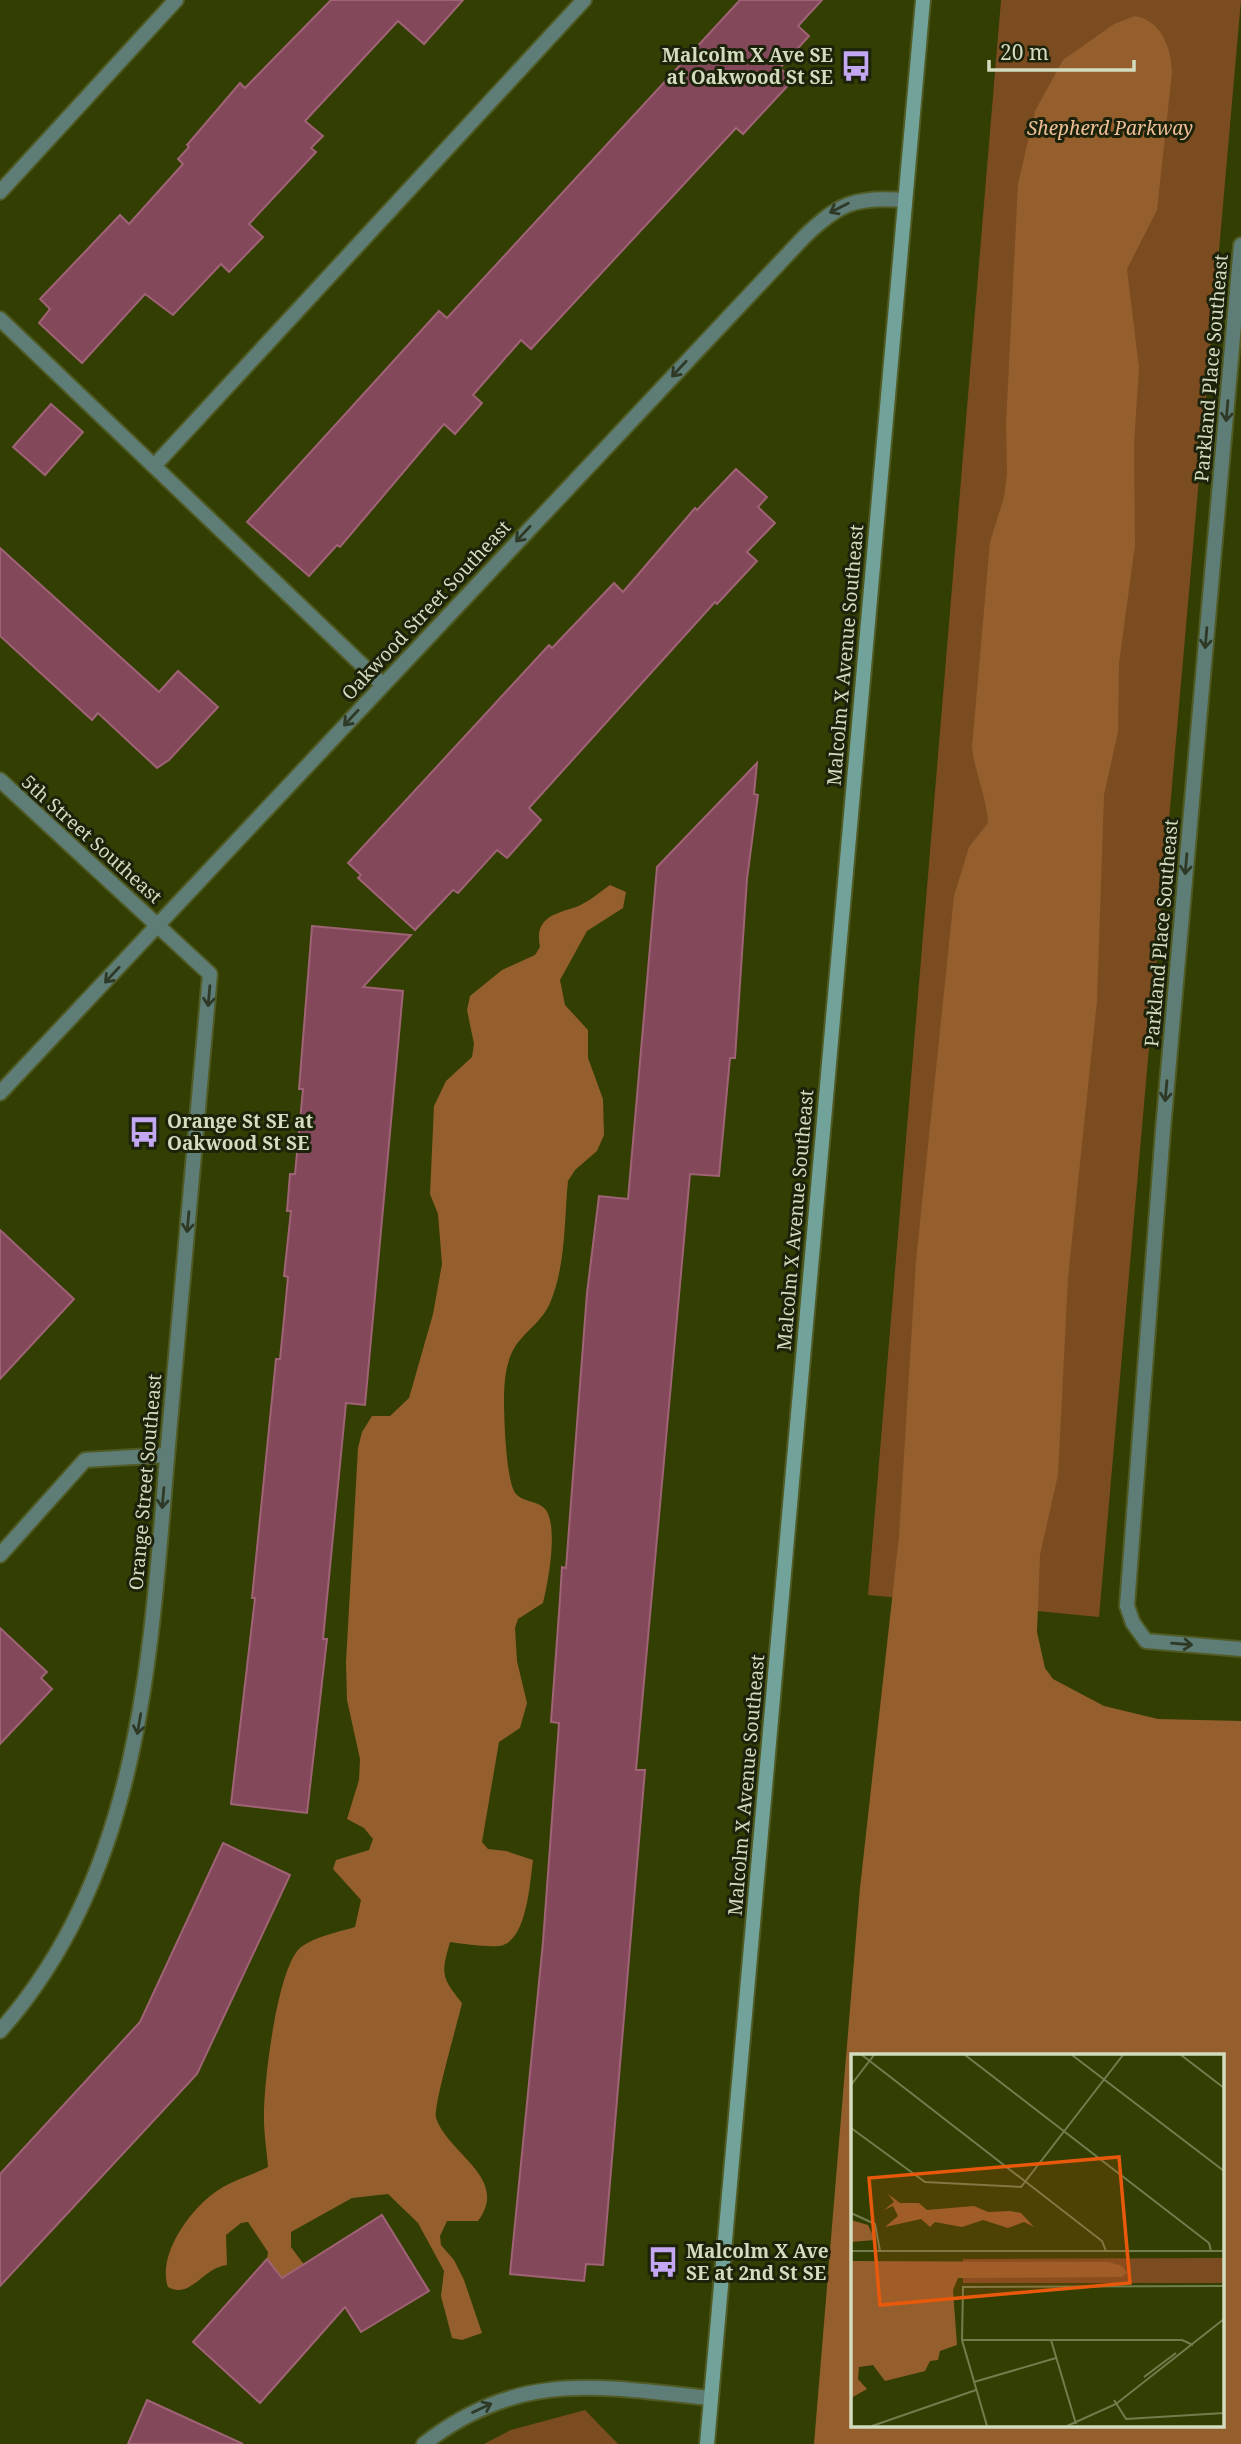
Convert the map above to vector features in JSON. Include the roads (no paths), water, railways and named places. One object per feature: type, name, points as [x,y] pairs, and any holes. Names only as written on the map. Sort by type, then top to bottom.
[{"type":"main road","name":"Malcolm X Avenue Southeast","points":[[707,2444],[923,0]]},
{"type":"street","points":[[0,192],[176,0]]},
{"type":"street","points":[[154,466],[584,0]]},
{"type":"street","name":"Oakwood Street Southeast","points":[[0,1093],[159,926],[382,684],[830,212],[855,201],[875,197],[905,200]]},
{"type":"street","name":"Parkland Place Southeast","points":[[1241,245],[1163,1130],[1127,1606],[1133,1623],[1146,1641],[1241,1649]]},
{"type":"street","points":[[0,319],[382,684]]},
{"type":"street","name":"5th Street Southeast","points":[[0,780],[159,926]]},
{"type":"street","name":"Orange Street Southeast","points":[[0,2031],[25,2002],[68,1935],[103,1857],[124,1791],[146,1678],[211,974],[159,926]]},
{"type":"street","points":[[0,1555],[85,1460],[167,1455]]},
{"type":"street","points":[[424,2444],[482,2407],[527,2392],[580,2386],[711,2398]]},
{"type":"place","name":"Malcolm X Ave SE at Oakwood St SE","points":[[856,66]]},
{"type":"place","name":"Orange St SE at Oakwood St SE","points":[[144,1132]]},
{"type":"place","name":"Malcolm X Ave SE at 2nd St SE","points":[[663,2262]]},
{"type":"park label","name":"Shepherd Parkway","points":[[1110,128]]}]
